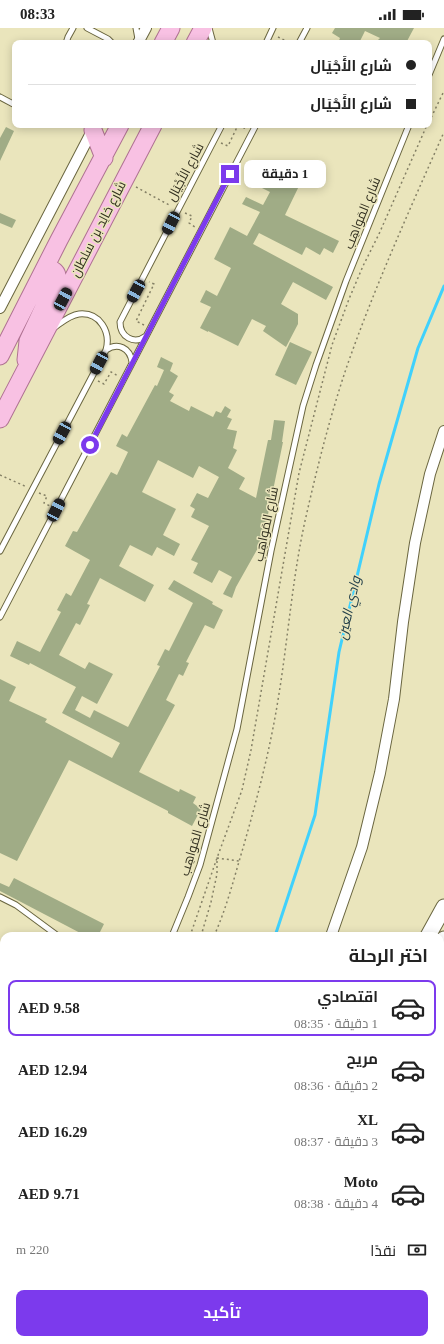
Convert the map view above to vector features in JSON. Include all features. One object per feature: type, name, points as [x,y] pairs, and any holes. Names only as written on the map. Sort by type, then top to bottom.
[{"type":"main road","points":[[165,40],[171,28]]},
{"type":"main road","points":[[197,40],[203,28]]},
{"type":"main road","points":[[94,128],[104,158]]},
{"type":"main road","points":[[1,353],[119,128]]},
{"type":"main road","name":"شارع خالِد بن سلطان","points":[[0,419],[151,128]]},
{"type":"main road","points":[[27,368],[26,350],[28,341],[57,279],[54,270],[46,267]]},
{"type":"street","points":[[139,40],[146,28]]},
{"type":"street","points":[[0,308],[94,128]]},
{"type":"street","points":[[332,932],[362,847],[380,773],[394,699],[403,622],[415,544],[430,474],[444,431]]},
{"type":"street","points":[[430,932],[444,906]]},
{"type":"lane","points":[[67,40],[72,28]]},
{"type":"lane","points":[[87,28],[109,40]]},
{"type":"lane","points":[[136,28],[138,40]]},
{"type":"lane","points":[[210,28],[212,40]]},
{"type":"lane","points":[[301,40],[307,28]]},
{"type":"lane","points":[[267,40],[272,31]]},
{"type":"lane","points":[[432,68],[444,39]]},
{"type":"lane","points":[[0,97],[12,103]]},
{"type":"lane","name":"شارع الأَجْيَال","points":[[147,335],[142,339],[131,340],[122,333],[120,322],[220,128]]},
{"type":"lane","points":[[0,617],[254,128]]},
{"type":"lane","name":"شارع المَواهِب","points":[[174,932],[200,865],[237,729],[271,551],[303,406],[346,281],[408,128]]},
{"type":"lane","points":[[0,551],[106,350],[108,340],[107,332],[99,320],[86,314],[72,316],[44,335]]},
{"type":"lane","points":[[106,350],[116,346],[125,348],[132,357],[132,362]]},
{"type":"lane","points":[[0,897],[16,905],[53,932]]},
{"type":"path","points":[[272,31],[286,40]]},
{"type":"path","points":[[432,116],[444,91]]},
{"type":"path","points":[[214,140],[228,146],[237,128]]},
{"type":"path","points":[[191,932],[242,790],[251,750],[299,473],[332,345],[363,266],[426,128]]},
{"type":"path","points":[[216,932],[229,898],[258,796],[272,738],[294,585],[305,522],[333,411],[348,364],[395,243],[444,132]]},
{"type":"path","points":[[123,181],[192,216],[189,223],[201,230]]},
{"type":"path","points":[[142,279],[154,284],[136,321],[151,328]]},
{"type":"path","points":[[92,377],[104,384],[111,372],[123,379]]},
{"type":"path","points":[[0,475],[47,496],[44,503],[56,510]]},
{"type":"path","points":[[217,858],[239,861]]},
{"type":"path","points":[[202,932],[217,874],[217,858]]},
{"type":"building","points":[[335,28],[414,28],[408,40],[378,40],[380,38],[365,31],[360,40],[339,40],[340,38],[332,33]]},
{"type":"building","points":[[6,127],[14,131],[0,161],[0,138]]},
{"type":"building","points":[[268,168],[300,184],[285,215],[339,241],[333,253],[324,248],[320,255],[306,247],[302,255],[259,233],[253,244],[333,287],[326,300],[293,282],[281,304],[298,314],[298,324],[286,347],[263,331],[266,326],[252,319],[238,346],[200,328],[211,307],[200,302],[206,290],[217,296],[231,268],[214,259],[230,227],[247,236],[260,212],[242,204],[246,197],[263,205],[270,192],[260,187]]},
{"type":"building","points":[[0,213],[16,220],[12,228],[0,223]]},
{"type":"building","points":[[290,342],[312,352],[296,385],[275,375]]},
{"type":"building","points":[[161,357],[173,363],[170,371],[178,376],[169,392],[174,395],[170,401],[189,411],[191,406],[213,417],[216,411],[221,413],[225,406],[231,410],[227,417],[232,419],[227,429],[237,431],[233,448],[237,450],[228,468],[245,478],[239,489],[256,498],[268,440],[271,440],[274,420],[285,421],[283,442],[264,534],[257,547],[258,548],[236,587],[232,598],[223,594],[232,577],[219,570],[212,583],[193,573],[198,563],[191,560],[209,526],[191,517],[195,509],[190,506],[197,493],[208,498],[219,477],[199,466],[193,478],[158,460],[142,492],[176,509],[163,535],[180,544],[174,556],[157,547],[152,556],[130,545],[119,566],[154,585],[145,602],[100,578],[87,604],[90,605],[80,625],[76,623],[59,655],[85,669],[89,662],[113,674],[97,704],[82,696],[75,710],[90,718],[94,710],[128,727],[160,666],[157,665],[165,649],[169,651],[193,603],[168,589],[174,580],[213,602],[212,604],[223,610],[214,629],[205,625],[186,662],[189,663],[183,676],[179,674],[166,700],[175,705],[139,772],[179,792],[180,789],[196,797],[193,803],[201,809],[192,826],[168,813],[168,811],[69,760],[17,861],[0,853],[0,679],[16,687],[9,701],[47,719],[45,722],[112,758],[120,743],[62,713],[76,687],[30,663],[29,665],[10,656],[17,641],[40,652],[61,612],[57,610],[66,593],[71,596],[90,560],[65,546],[73,531],[77,532],[111,472],[117,475],[128,452],[116,446],[122,434],[127,437],[155,385],[157,386],[164,370],[157,367]]},
{"type":"building","points":[[14,878],[104,924],[100,932],[78,932],[0,891],[0,883],[9,887]]},
{"type":"waterway","name":"وادي العين","points":[[276,932],[315,815],[339,652],[379,484],[418,348],[444,286]]},
{"type":"route","points":[[90,445],[230,174]]}]
